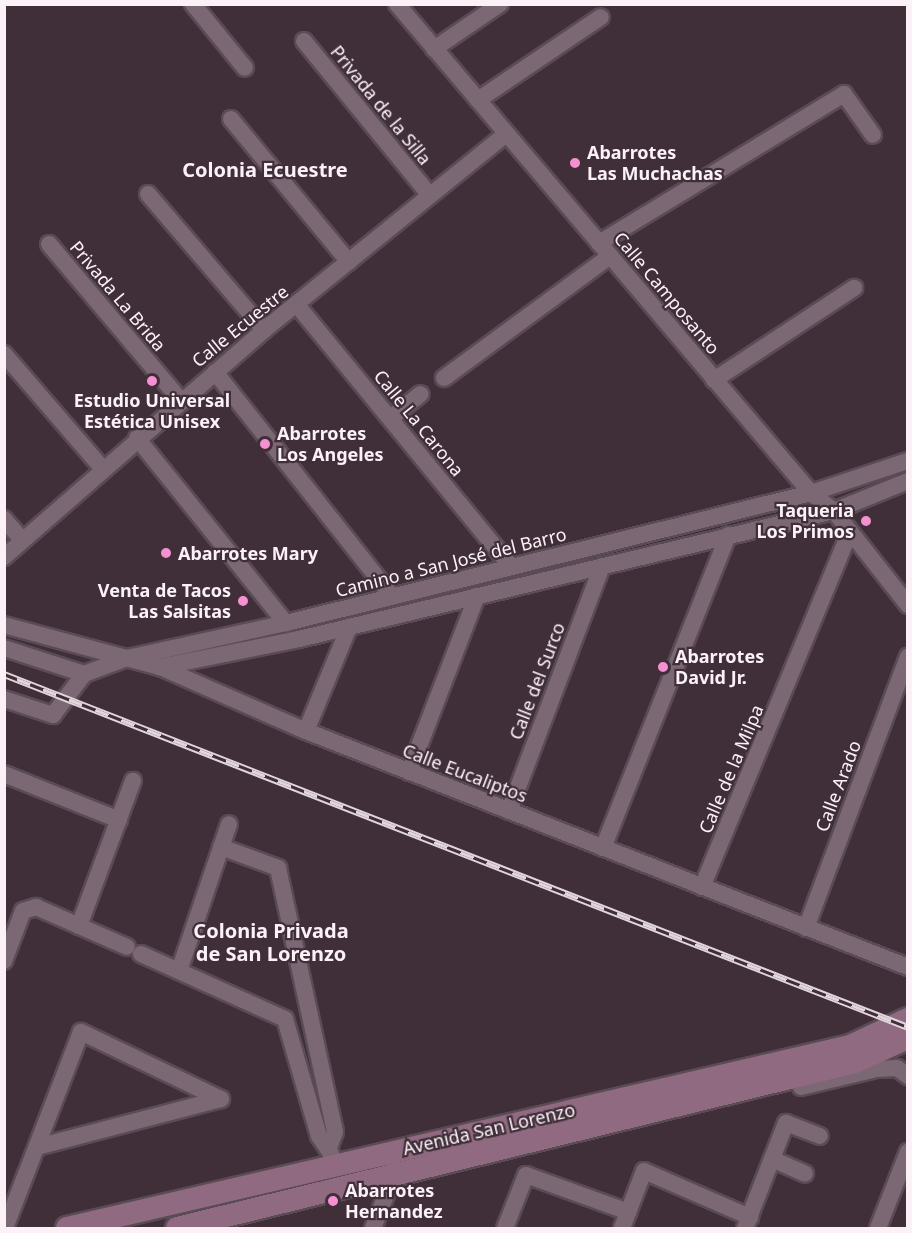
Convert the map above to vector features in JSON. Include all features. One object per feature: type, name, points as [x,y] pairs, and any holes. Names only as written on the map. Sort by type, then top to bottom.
[{"type":"street","points":[[193,4],[245,69]]},
{"type":"street","name":"Calle Camposanto","points":[[397,4],[811,494],[834,511],[908,605]]},
{"type":"street","points":[[434,49],[495,6]]},
{"type":"street","points":[[478,100],[601,17]]},
{"type":"street","name":"Privada de la Silla","points":[[304,41],[429,194]]},
{"type":"street","points":[[444,378],[604,249],[844,94],[873,135]]},
{"type":"street","points":[[231,119],[349,262]]},
{"type":"street","name":"Calle Ecuestre","points":[[4,556],[102,468],[264,330],[429,194],[506,134]]},
{"type":"street","points":[[148,194],[264,330]]},
{"type":"street","name":"Privada La Brida","points":[[49,244],[181,400]]},
{"type":"street","points":[[714,380],[854,288]]},
{"type":"street","name":"Calle La Carona","points":[[297,305],[511,566]]},
{"type":"street","points":[[4,354],[102,468]]},
{"type":"street","points":[[215,372],[392,596]]},
{"type":"street","points":[[391,418],[421,394]]},
{"type":"street","points":[[137,438],[286,623]]},
{"type":"street","name":"Camino a San José del Barro","points":[[84,675],[127,658],[286,623],[811,494],[908,461]]},
{"type":"street","points":[[160,667],[349,627],[834,511],[908,481]]},
{"type":"street","points":[[4,519],[22,540]]},
{"type":"street","name":"Calle de la Milpa","points":[[702,887],[850,532]]},
{"type":"street","points":[[603,848],[728,535]]},
{"type":"street","name":"Calle del Surco","points":[[509,811],[602,566]]},
{"type":"street","points":[[409,772],[477,596]]},
{"type":"street","name":"Calle Eucaliptos","points":[[4,625],[160,667],[306,731],[409,772],[806,928],[906,961]]},
{"type":"street","points":[[306,731],[349,627]]},
{"type":"street","points":[[4,648],[84,675],[53,715],[4,699]]},
{"type":"street","name":"Calle Arado","points":[[806,928],[908,657]]},
{"type":"street","points":[[4,774],[119,820]]},
{"type":"street","points":[[79,926],[133,781]]},
{"type":"street","points":[[179,971],[229,824]]},
{"type":"street","points":[[221,847],[278,868],[312,1011],[335,1132],[331,1156]]},
{"type":"street","points":[[4,962],[23,911],[36,907],[285,1019],[312,1011]]},
{"type":"street","points":[[285,1019],[320,1136],[331,1156]]},
{"type":"street","name":"Avenida San Lorenzo","points":[[177,1228],[753,1088],[775,1074],[850,1046],[908,1019]]},
{"type":"street","points":[[5,1228],[81,1032],[221,1099],[38,1147]]},
{"type":"street","name":"Avenida San Lorenzo","points":[[76,1227],[331,1156],[389,1152],[775,1074],[855,1062],[908,1038]]},
{"type":"street","name":"Avenida San Lorenzo","points":[[753,1088],[773,1093],[877,1069],[897,1068],[908,1076]]},
{"type":"street","points":[[622,1228],[644,1171],[748,1223],[786,1123],[820,1136]]},
{"type":"street","points":[[373,1228],[394,1175],[389,1152]]},
{"type":"street","points":[[878,1228],[908,1152]]},
{"type":"street","points":[[772,1159],[805,1174]]},
{"type":"street","points":[[505,1228],[526,1175],[628,1212]]},
{"type":"railway","points":[[4,674],[908,1027]]},
{"type":"place","name":"Abarrotes Las Muchachas","points":[[575,163]]},
{"type":"place","name":"Estudio Universal Estética Unisex","points":[[152,381]]},
{"type":"place","name":"Abarrotes Los Angeles","points":[[265,444]]},
{"type":"place","name":"Taqueria Los Primos","points":[[866,521]]},
{"type":"place","name":"Abarrotes Mary","points":[[166,553]]},
{"type":"place","name":"Venta de Tacos Las Salsitas","points":[[243,601]]},
{"type":"place","name":"Abarrotes David Jr.","points":[[663,667]]},
{"type":"place","name":"Abarrotes Hernandez","points":[[333,1201]]},
{"type":"district","name":"Colonia Ecuestre","points":[[265,169]]},
{"type":"district","name":"Colonia Privada de San Lorenzo","points":[[271,942]]}]
